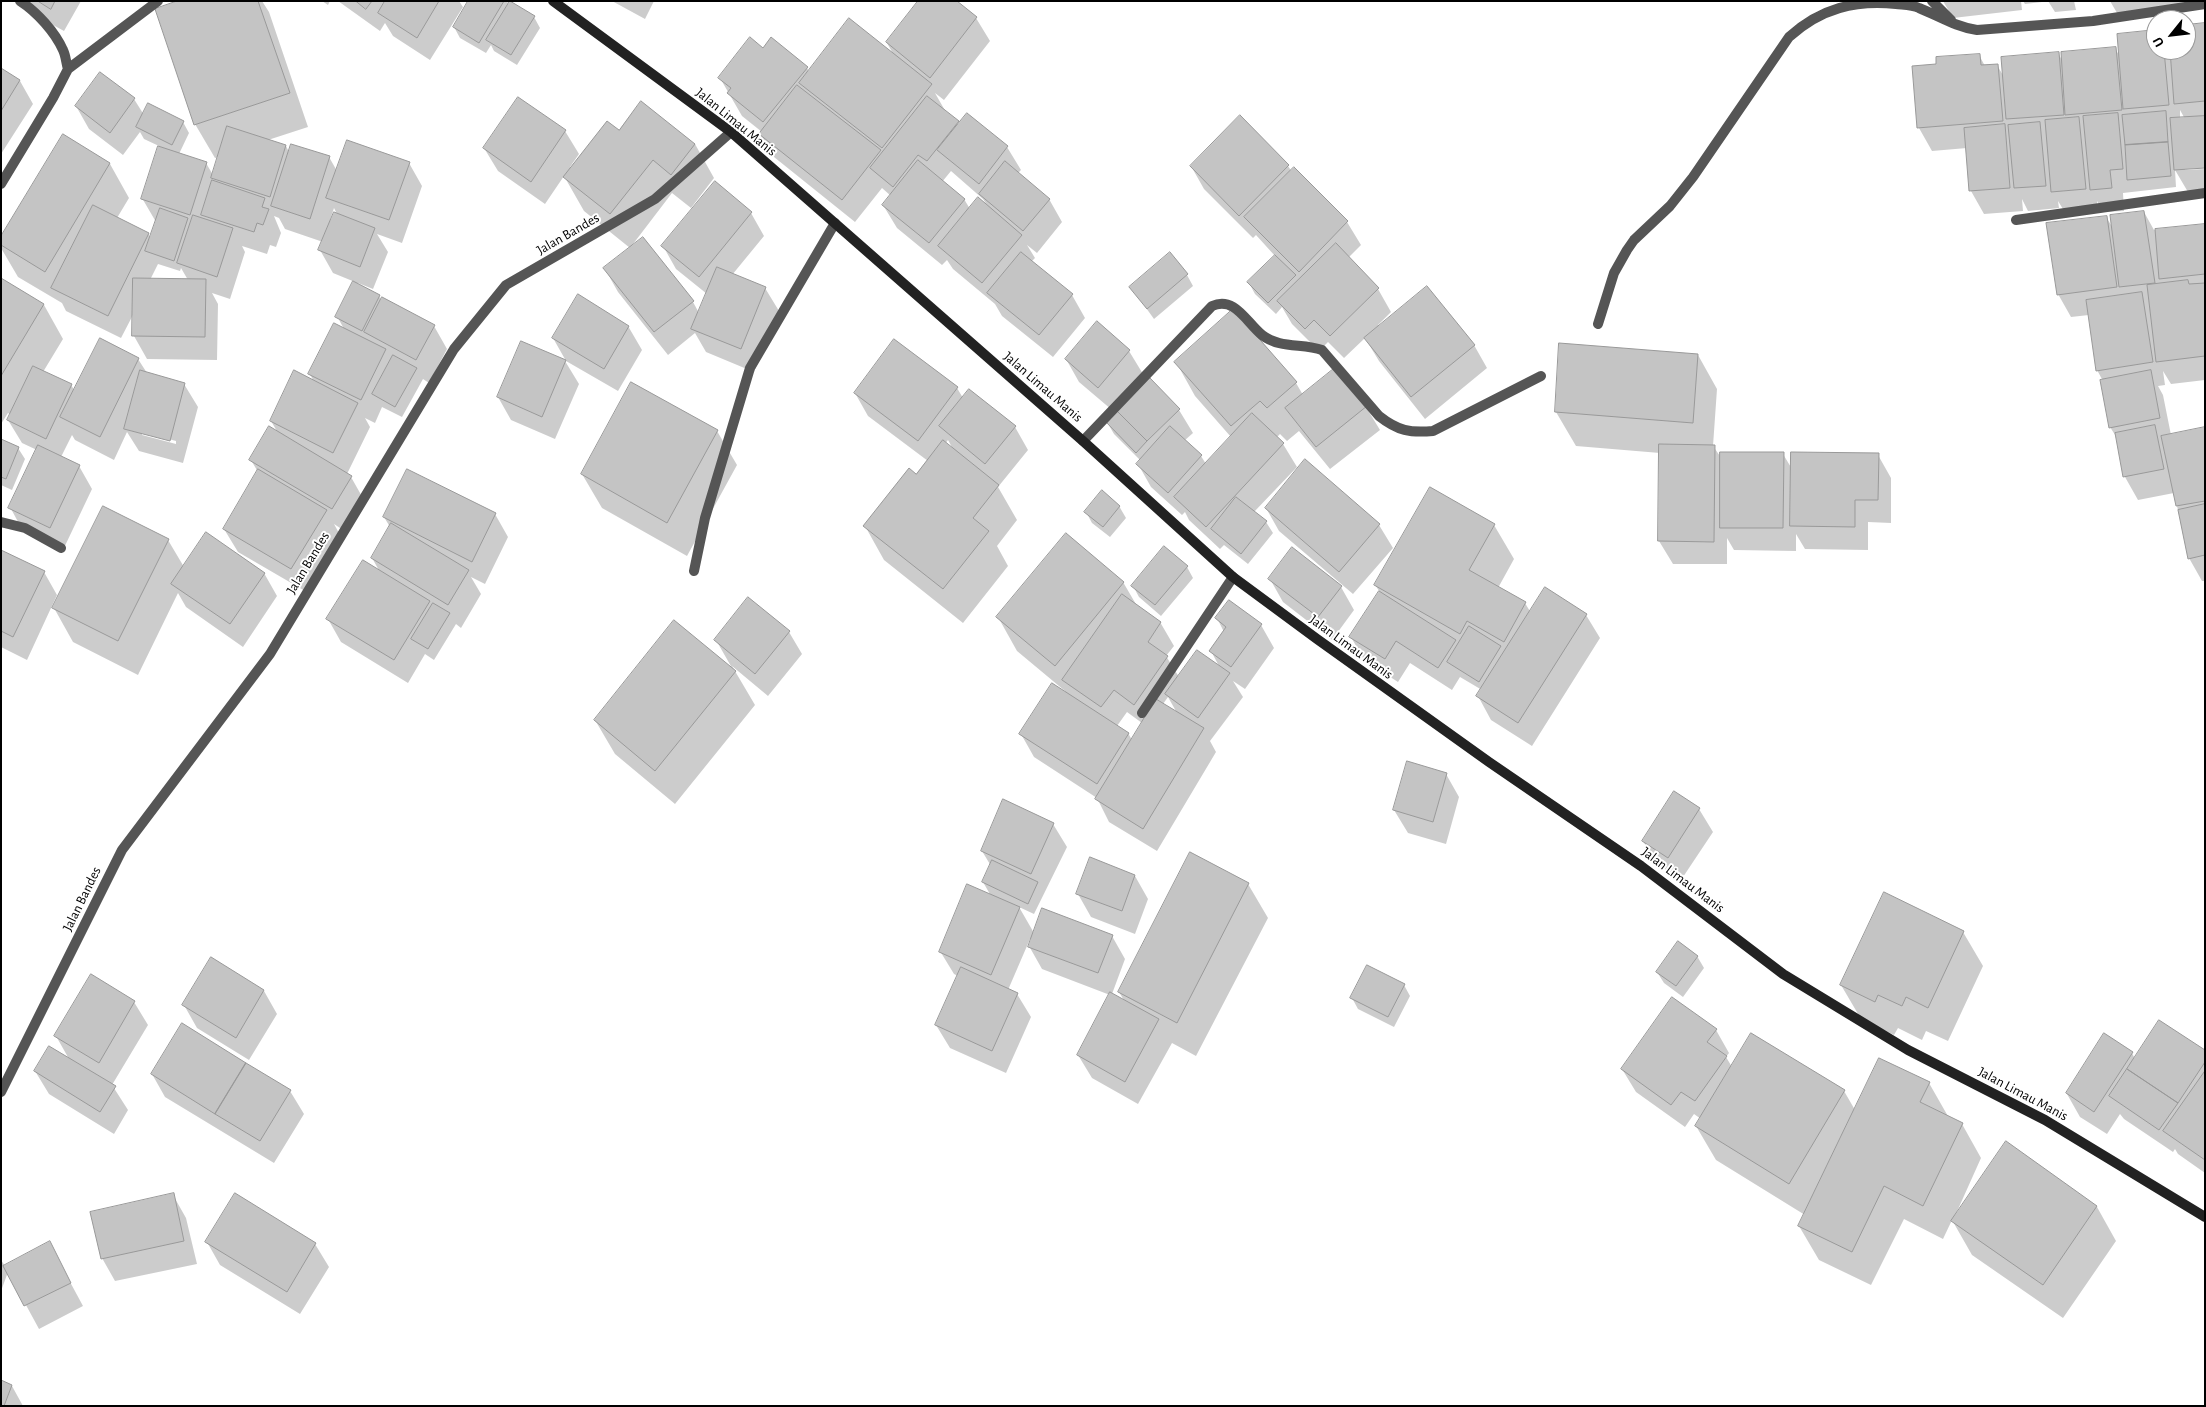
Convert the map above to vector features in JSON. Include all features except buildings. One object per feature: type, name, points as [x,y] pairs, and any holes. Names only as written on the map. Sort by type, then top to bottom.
[{"type":"street","points":[[20,1],[28,6],[50,29],[63,50],[68,69]]},
{"type":"street","points":[[1,184],[48,107],[68,69],[158,1]]},
{"type":"street","name":"Jalan Limau Manis","points":[[553,1],[731,132],[1083,441],[1234,577],[1489,762],[1641,866],[1783,974],[1908,1050],[2045,1120],[2205,1217]]},
{"type":"street","points":[[1932,1],[1955,24]]},
{"type":"street","points":[[1598,324],[1614,273],[1627,250],[1634,240],[1670,206],[1693,177],[1789,37],[1801,26],[1836,8],[1856,3],[1877,2],[1917,7],[1965,29],[2092,21],[2205,4]]},
{"type":"street","name":"Jalan Bandes","points":[[1,1092],[122,850],[270,654],[454,349],[506,285],[655,198],[731,132]]},
{"type":"street","points":[[2016,220],[2205,193]]},
{"type":"street","points":[[694,571],[705,518],[750,368],[835,223]]},
{"type":"street","points":[[1083,441],[1212,306],[1219,303],[1231,304],[1262,335],[1272,342],[1310,346],[1322,350],[1379,416],[1389,424],[1413,432],[1433,430],[1541,376]]},
{"type":"street","points":[[1,522],[26,528],[62,548]]},
{"type":"street","points":[[1142,713],[1234,577]]}]
